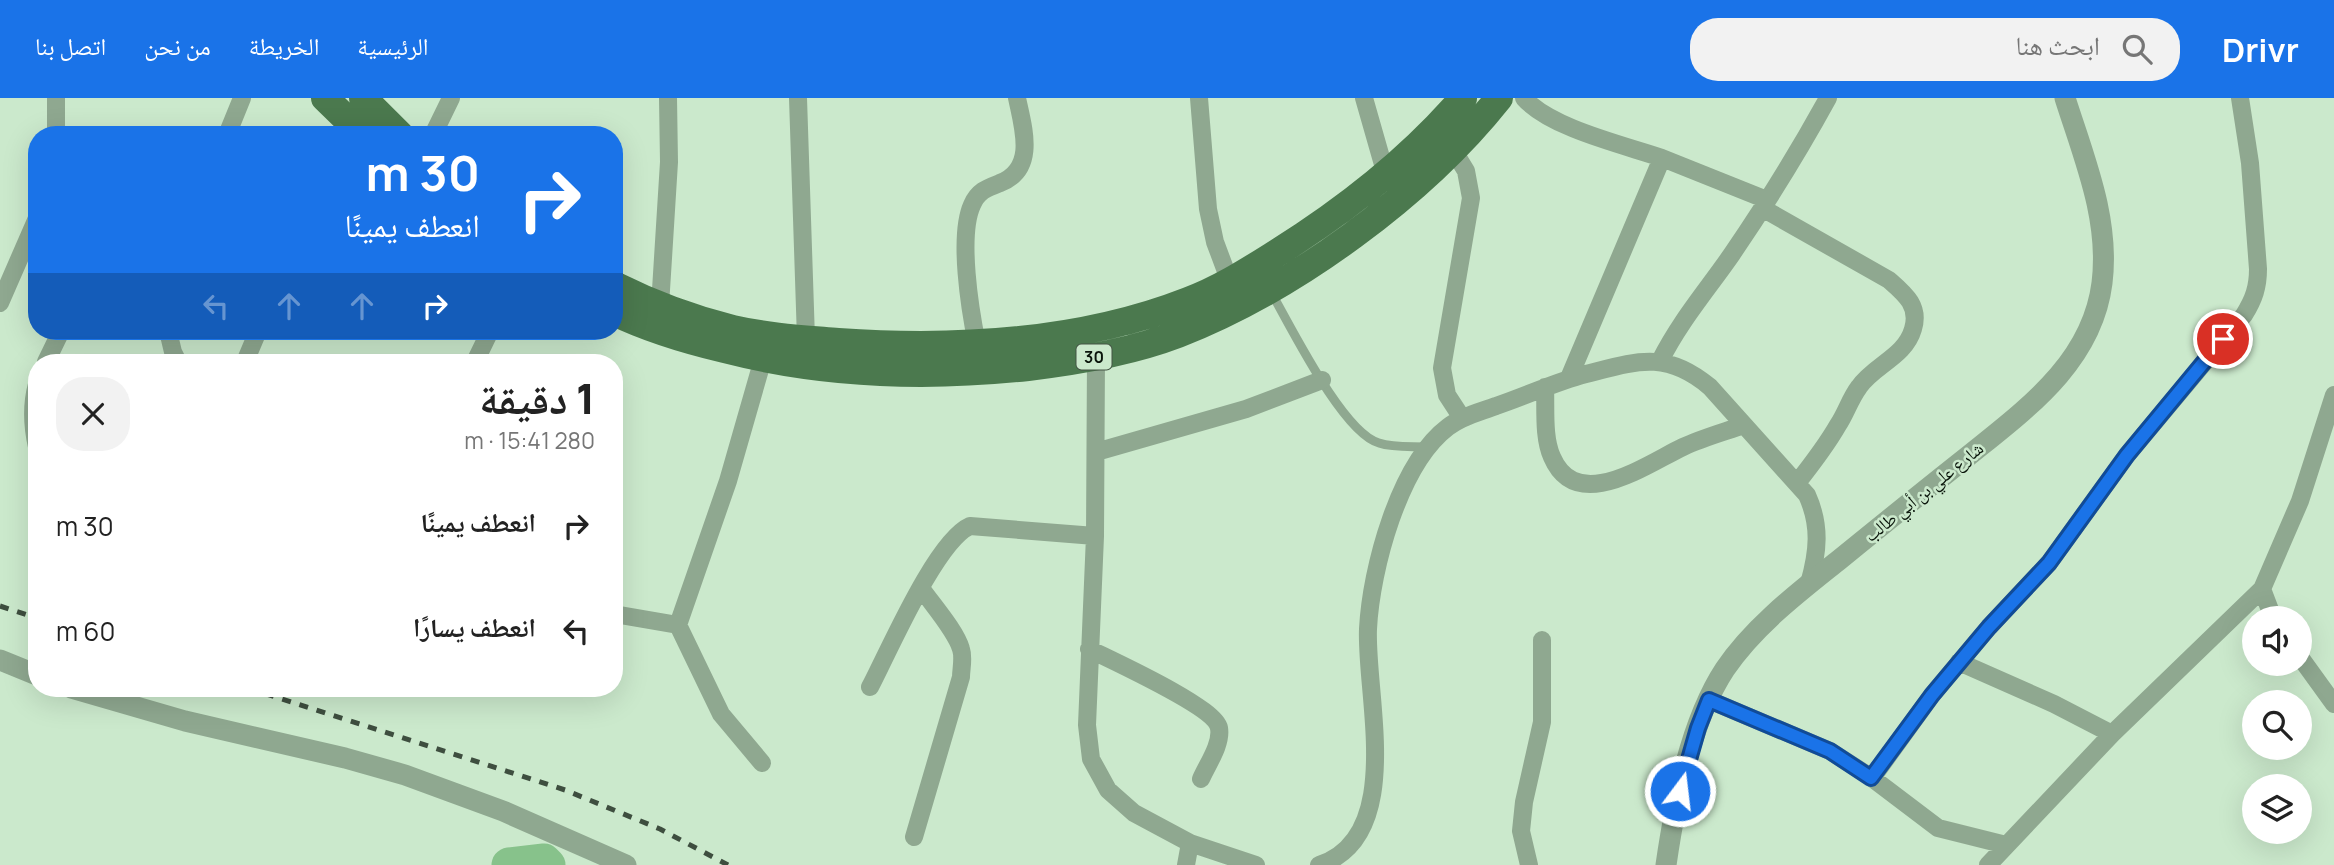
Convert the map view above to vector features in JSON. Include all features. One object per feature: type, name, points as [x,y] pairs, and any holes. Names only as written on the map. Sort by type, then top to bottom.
[{"type":"main road","points":[[325,98],[352,121],[369,126]]},
{"type":"main road","name":"30","points":[[623,289],[660,306],[734,329],[806,340],[900,346],[977,344],[1038,338],[1128,320],[1189,301],[1230,282],[1333,218],[1386,176],[1463,98]]},
{"type":"main road","name":"30","points":[[623,316],[657,331],[763,359],[857,372],[932,373],[1021,367],[1096,357],[1175,335],[1210,320],[1320,258],[1380,214],[1452,148],[1499,98]]},
{"type":"main road","points":[[1128,320],[1136,347]]},
{"type":"street","points":[[55,98],[56,126]]},
{"type":"street","points":[[231,126],[242,98]]},
{"type":"street","points":[[437,126],[451,98]]},
{"type":"street","points":[[660,306],[669,173],[668,98]]},
{"type":"street","points":[[797,98],[806,340]]},
{"type":"street","points":[[977,344],[967,294],[967,222],[976,196],[984,189],[1014,176],[1024,163],[1026,148],[1017,98]]},
{"type":"street","points":[[1199,98],[1208,209],[1215,242],[1230,282]]},
{"type":"street","points":[[1364,98],[1386,176]]},
{"type":"street","points":[[1524,98],[1542,114],[1562,123],[1662,158],[1765,204],[1889,281],[1906,295],[1914,308],[1915,322],[1909,340],[1858,387],[1826,445],[1797,482]]},
{"type":"street","points":[[1660,361],[1681,322],[1715,278],[1765,204],[1829,98]]},
{"type":"street","name":"شارع علي بن أبي طالب","points":[[1666,865],[1680,791],[1698,728],[1724,671],[1742,647],[1809,584],[2026,409],[2061,374],[2079,350],[2090,329],[2102,284],[2102,234],[2098,207],[2065,98]]},
{"type":"street","points":[[1871,778],[1904,731],[1959,662],[2049,563],[2127,455],[2244,315],[2254,299],[2258,269],[2250,163],[2239,98]]},
{"type":"street","points":[[1452,148],[1465,171],[1471,198],[1442,368],[1447,395],[1462,418]]},
{"type":"street","points":[[1569,378],[1662,158]]},
{"type":"street","points":[[0,303],[28,239]]},
{"type":"street","points":[[1096,357],[1095,537],[1087,742],[1091,760],[1098,776],[1120,803],[1143,818],[1189,843],[1256,865]]},
{"type":"street","points":[[762,763],[721,714],[678,625],[728,481],[763,359]]},
{"type":"street","points":[[1331,864],[1349,847],[1362,826],[1376,778],[1368,659],[1372,591],[1388,526],[1428,447],[1438,435],[1462,418],[1569,378],[1632,363],[1660,361],[1678,366],[1696,375],[1807,495],[1814,510],[1818,533],[1817,556],[1809,584]]},
{"type":"street","points":[[1096,452],[1246,409],[1322,380]]},
{"type":"street","points":[[1545,387],[1551,456],[1560,472],[1576,482],[1594,485],[1617,479],[1686,445],[1744,425]]},
{"type":"street","points":[[1988,865],[2112,734],[2262,589],[2300,501],[2334,395]]},
{"type":"street","points":[[870,688],[921,588],[953,536],[970,526],[1095,537]]},
{"type":"street","points":[[914,837],[961,677],[962,662],[961,649],[955,637],[921,588]]},
{"type":"street","points":[[2262,589],[2268,606]]},
{"type":"street","points":[[623,616],[678,625]]},
{"type":"street","points":[[1529,865],[1521,831],[1524,802],[1542,722],[1542,640]]},
{"type":"street","points":[[1089,649],[1170,691],[1217,722],[1218,740],[1201,779]]},
{"type":"street","points":[[0,660],[28,671]]},
{"type":"street","points":[[1959,662],[2054,704],[2112,734]]},
{"type":"street","points":[[2312,674],[2334,704]]},
{"type":"street","points":[[102,697],[185,721],[345,758],[405,775],[503,811],[626,865]]},
{"type":"street","points":[[1709,700],[1830,751],[1938,828],[2006,845]]},
{"type":"street","points":[[1186,865],[1189,843]]},
{"type":"lane","points":[[1269,289],[1322,380],[1348,418],[1368,438],[1391,445],[1428,447]]},
{"type":"waterway","points":[[509,865],[544,861],[548,865]]},
{"type":"railway","points":[[0,606],[28,615]]},
{"type":"railway","points":[[276,697],[565,790],[660,829],[728,865]]},
{"type":"route","points":[[1680,791],[1709,700],[1830,751],[1871,778],[1904,731],[1959,662],[2049,563],[2154,420],[2223,339]]}]
